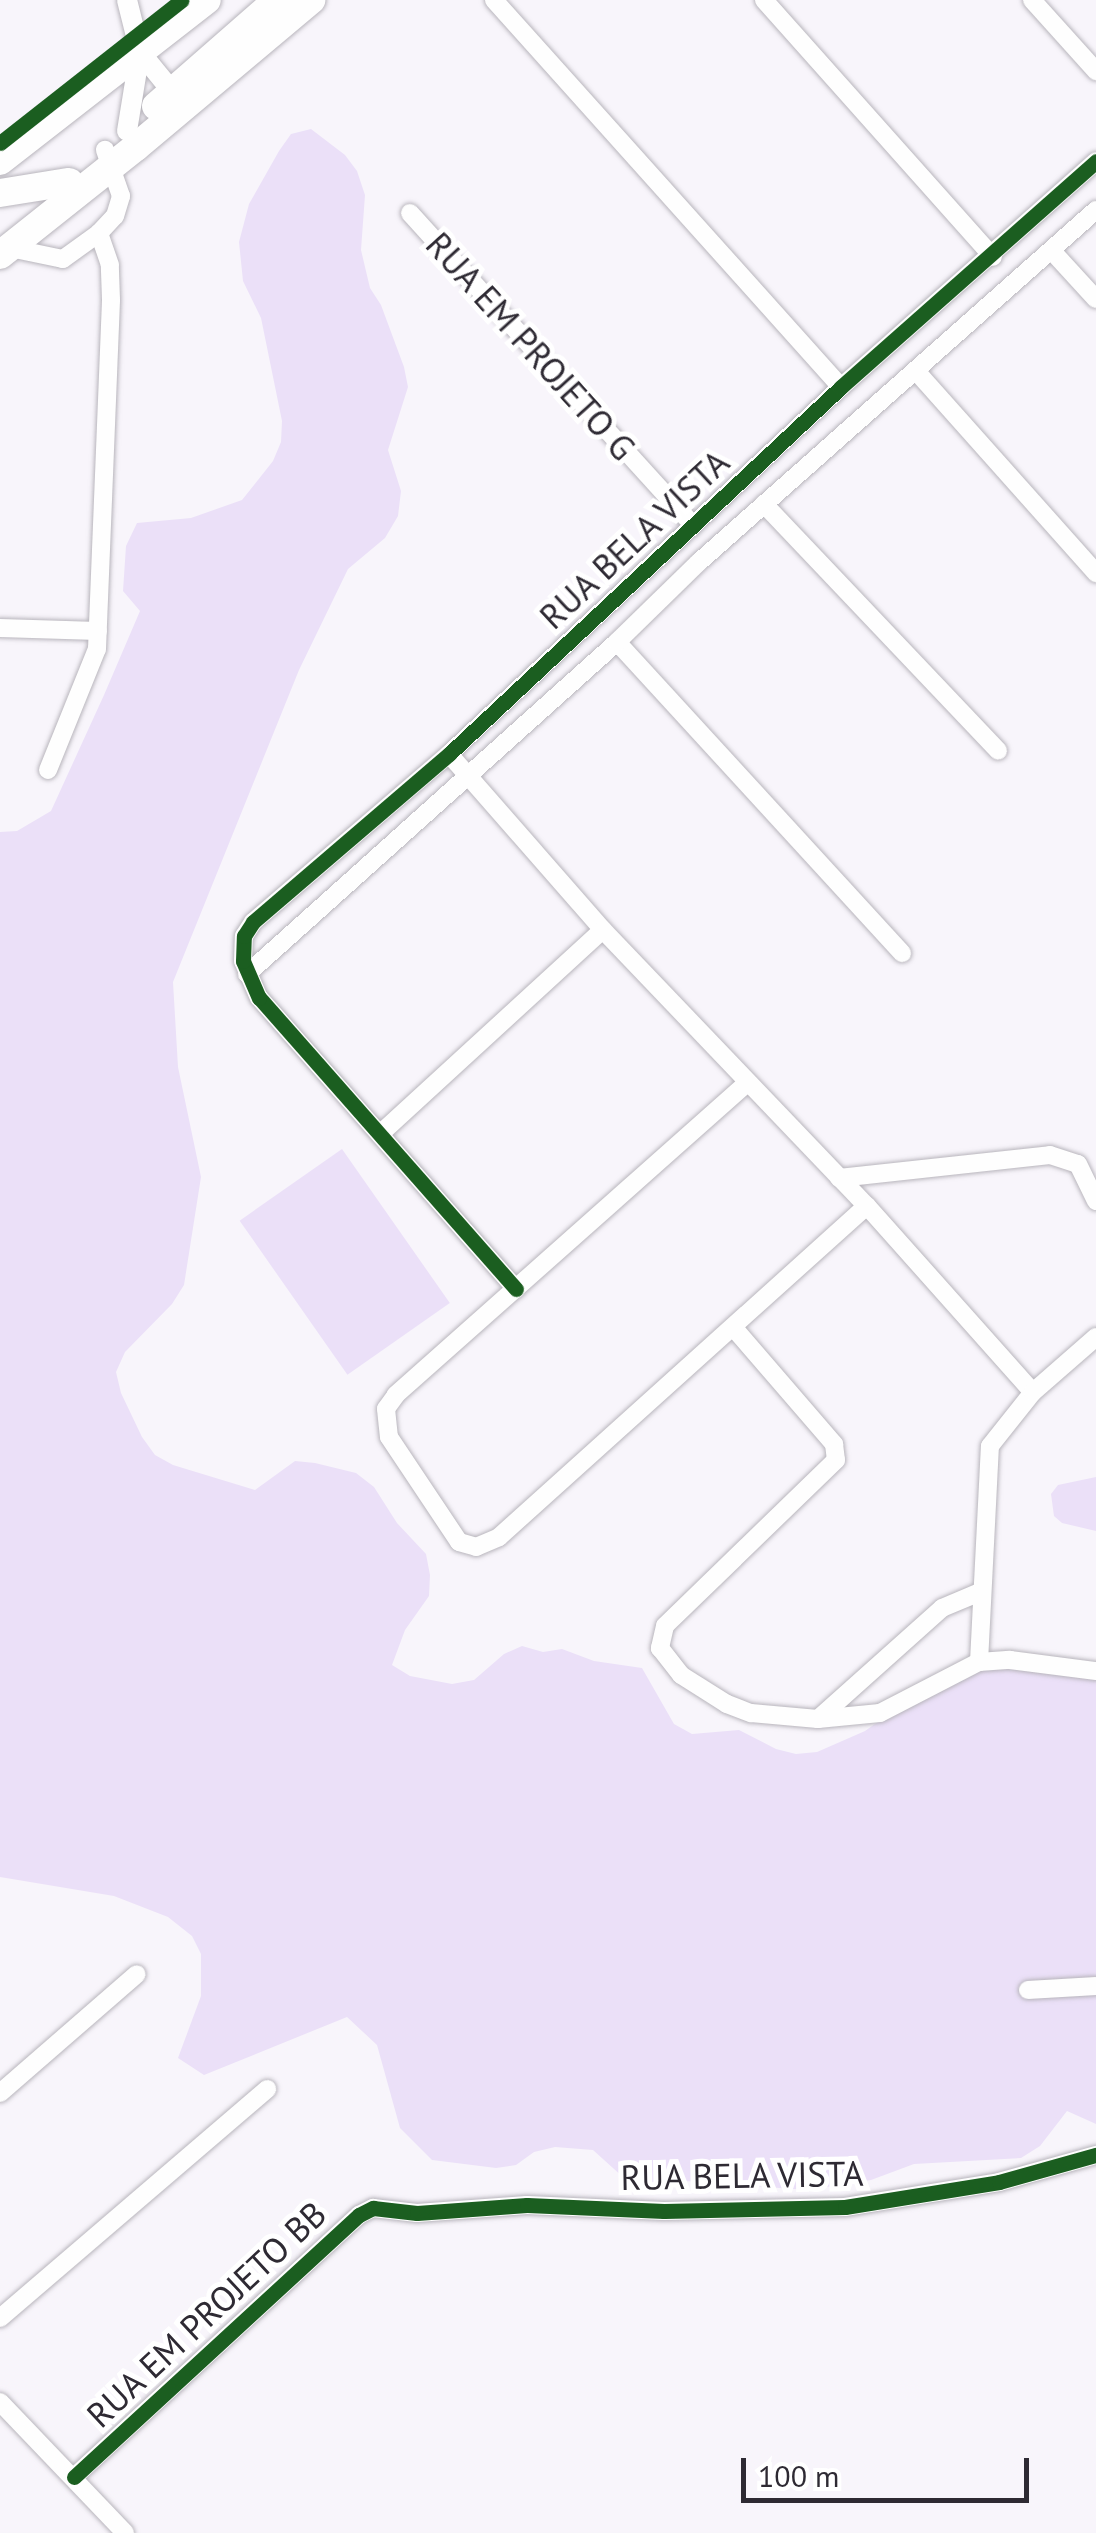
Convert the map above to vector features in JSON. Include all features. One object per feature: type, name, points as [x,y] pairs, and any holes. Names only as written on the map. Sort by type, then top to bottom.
[{"type":"main road","points":[[0,161],[207,0]]},
{"type":"main road","points":[[3,245],[69,182],[108,158],[127,131],[178,99],[277,0]]},
{"type":"main road","points":[[3,245],[178,99],[310,0]]},
{"type":"main road","points":[[0,193],[69,182]]},
{"type":"street","points":[[127,0],[140,52],[127,131]]},
{"type":"street","points":[[494,0],[841,387]]},
{"type":"street","points":[[764,0],[993,257]]},
{"type":"street","points":[[1032,0],[1096,71]]},
{"type":"street","points":[[140,52],[178,99]]},
{"type":"street","points":[[3,245],[63,259],[99,233],[120,207],[120,187],[108,158]]},
{"type":"street","name":"RUA BELA VISTA","points":[[246,974],[241,949],[254,922],[449,754],[676,538],[1096,161]]},
{"type":"street","name":"RUA BELA VISTA","points":[[246,974],[617,642],[699,562],[1096,210]]},
{"type":"street","name":"RUA EM PROJETO G","points":[[410,213],[692,524]]},
{"type":"street","points":[[48,770],[94,663],[98,631],[111,300],[110,265],[99,233]]},
{"type":"street","points":[[1052,251],[1096,299]]},
{"type":"street","points":[[973,275],[996,301]]},
{"type":"street","points":[[916,372],[1096,573]]},
{"type":"street","points":[[764,504],[998,752]]},
{"type":"street","points":[[676,538],[699,562]]},
{"type":"street","points":[[0,628],[98,631]]},
{"type":"street","points":[[617,642],[902,952]]},
{"type":"street","points":[[449,754],[603,930],[867,1206],[1032,1392]]},
{"type":"street","points":[[380,1134],[603,930]]},
{"type":"street","points":[[246,974],[259,998],[516,1289]]},
{"type":"street","points":[[747,1082],[396,1395],[386,1409],[389,1437],[459,1542],[467,1546],[487,1545],[499,1537],[867,1206]]},
{"type":"street","points":[[839,1178],[1050,1155],[1078,1164],[1096,1201]]},
{"type":"street","points":[[733,1327],[834,1444],[836,1460],[665,1626],[660,1648],[681,1676],[727,1704],[780,1719],[818,1719],[880,1713],[979,1662],[1096,1671]]},
{"type":"street","points":[[979,1662],[990,1446],[1032,1392],[1096,1337]]},
{"type":"street","points":[[818,1719],[942,1608],[980,1592]]},
{"type":"street","points":[[0,2093],[137,1974]]},
{"type":"street","points":[[1028,1990],[1096,1986]]},
{"type":"street","points":[[0,2318],[267,2089]]},
{"type":"street","name":"RUA BELA VISTA","points":[[385,2208],[417,2214],[527,2205],[664,2211],[845,2207],[999,2182],[1096,2155]]},
{"type":"street","name":"RUA EM PROJETO BB","points":[[74,2477],[359,2215],[385,2208]]},
{"type":"street","points":[[0,2402],[125,2533]]},
{"type":"shaded area","points":[[311,129],[345,155],[357,171],[365,195],[361,250],[370,288],[381,305],[404,367],[408,387],[388,450],[401,491],[398,516],[385,538],[348,569],[299,670],[173,982],[178,1067],[201,1177],[184,1285],[172,1304],[125,1352],[116,1372],[121,1393],[155,1455],[173,1465],[255,1490],[295,1461],[315,1463],[356,1473],[374,1487],[397,1523],[426,1554],[430,1575],[429,1596],[405,1630],[392,1665],[410,1676],[452,1684],[474,1680],[504,1654],[522,1646],[543,1652],[562,1649],[594,1661],[642,1668],[674,1724],[692,1734],[739,1730],[776,1749],[796,1754],[817,1752],[865,1731],[938,1679],[985,1670],[1039,1668],[1096,1680],[1096,2124],[1067,2111],[1040,2146],[1021,2158],[914,2164],[871,2180],[808,2190],[685,2181],[644,2185],[624,2178],[593,2150],[555,2147],[534,2152],[516,2165],[496,2168],[432,2160],[400,2128],[377,2045],[347,2017],[204,2075],[178,2058],[201,1996],[201,1954],[192,1936],[168,1917],[114,1896],[0,1877],[0,832],[17,831],[51,811],[104,695],[140,611],[123,591],[126,546],[137,523],[191,518],[242,500],[273,461],[281,442],[282,421],[261,318],[243,281],[239,242],[249,204],[279,151],[291,134]]},
{"type":"shaded area","points":[[342,1149],[450,1303],[347,1375],[240,1221]]},
{"type":"shaded area","points":[[1096,1477],[1096,1531],[1062,1523],[1054,1516],[1051,1494],[1058,1485]]},
{"type":"cycle path","points":[[0,143],[182,0]]},
{"type":"cycle path","points":[[516,1289],[259,998],[243,961],[244,936],[253,922],[449,754],[841,387],[1096,161]]},
{"type":"cycle path","points":[[74,2477],[359,2215],[373,2208],[417,2213],[527,2205],[664,2211],[845,2207],[999,2182],[1096,2155]]}]
